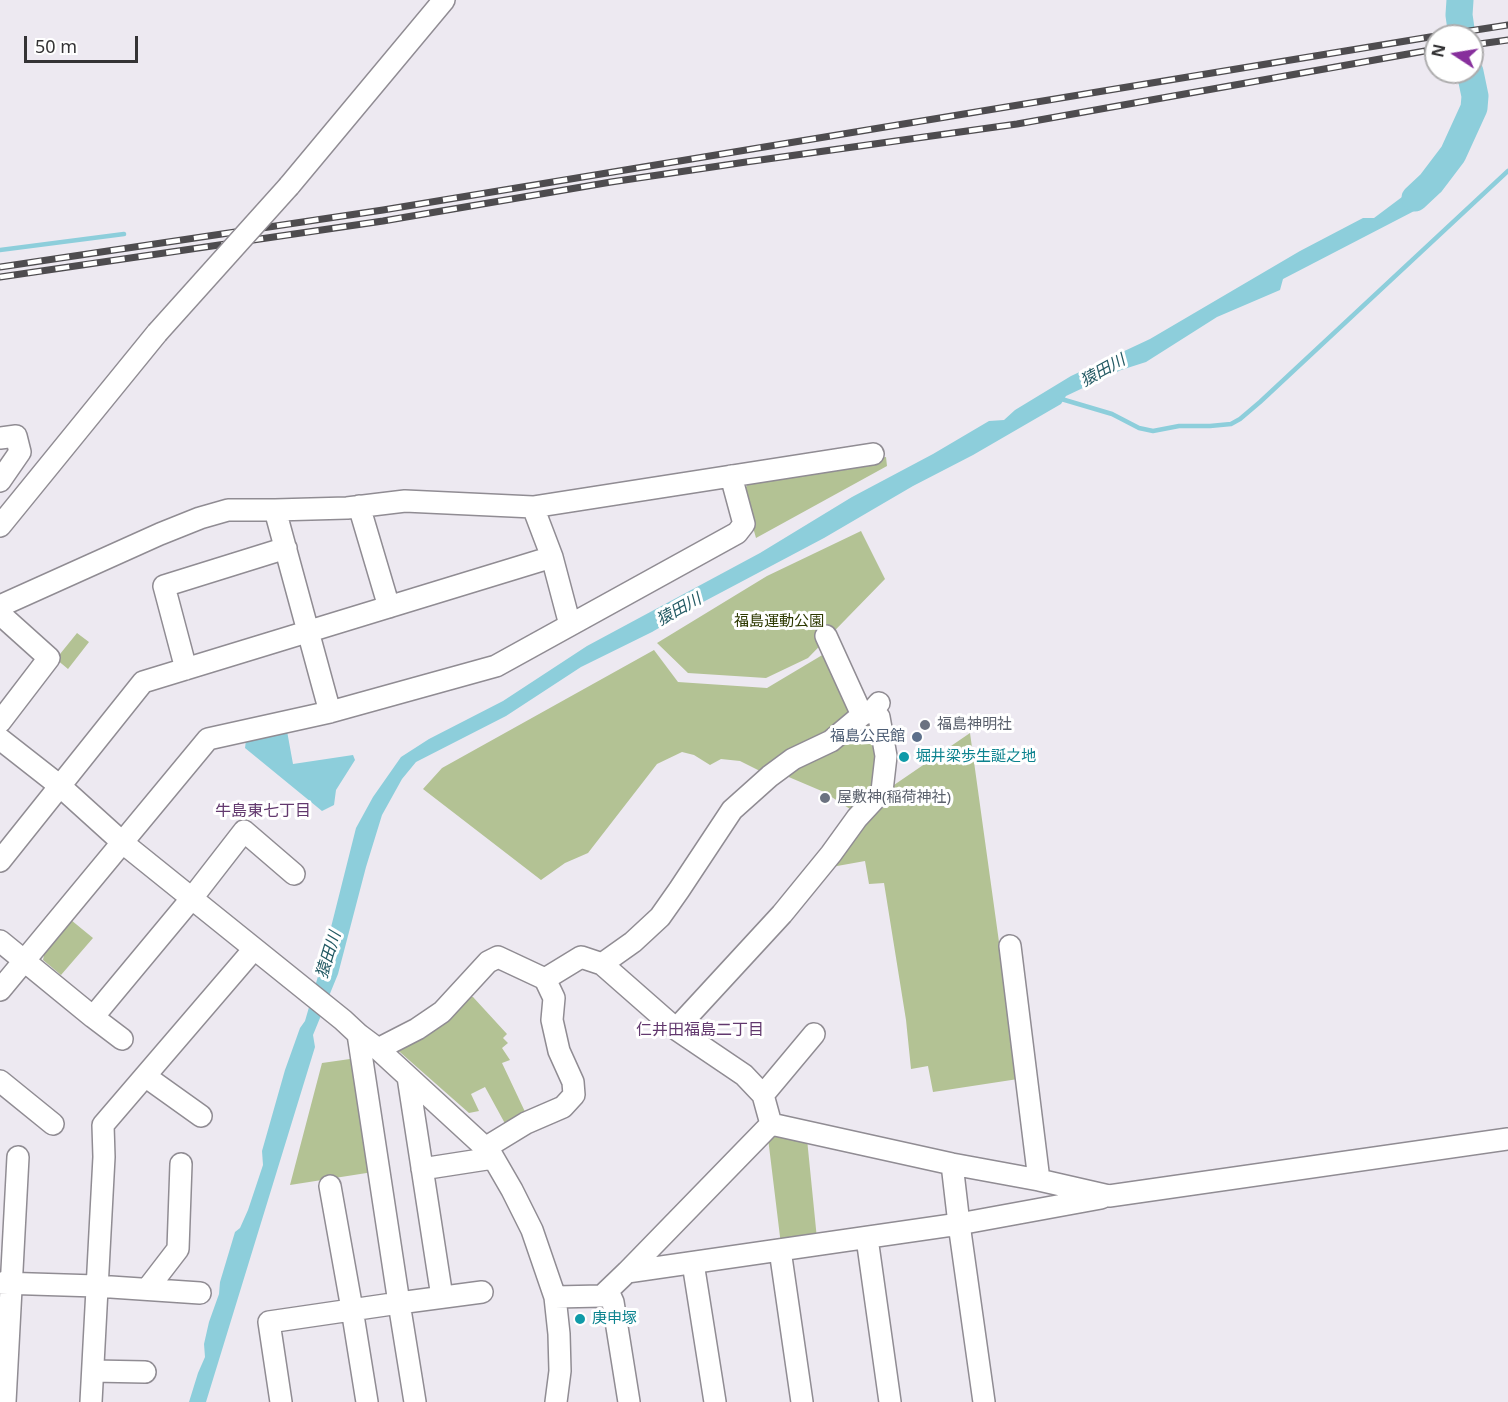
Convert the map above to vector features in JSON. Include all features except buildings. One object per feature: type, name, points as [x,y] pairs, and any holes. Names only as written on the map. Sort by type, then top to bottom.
[{"type":"street","points":[[0,526],[157,333],[290,186],[444,0]]},
{"type":"street","points":[[0,438],[16,436],[20,452],[0,481]]},
{"type":"street","points":[[0,606],[160,534],[228,510],[359,506],[405,501],[533,507],[873,454]]},
{"type":"street","points":[[0,990],[208,740],[330,712],[496,666],[737,533],[744,524],[731,476]]},
{"type":"street","points":[[359,506],[389,607]]},
{"type":"street","points":[[533,507],[552,557],[570,625]]},
{"type":"street","points":[[275,510],[330,712]]},
{"type":"street","points":[[186,669],[164,586],[285,548]]},
{"type":"street","points":[[0,861],[143,682],[552,557]]},
{"type":"street","points":[[0,614],[49,658],[0,722]]},
{"type":"street","points":[[676,1029],[782,914],[857,818],[882,791],[886,756],[879,717],[871,709],[826,636]]},
{"type":"street","points":[[602,964],[633,942],[660,917],[732,810],[793,759],[831,741],[871,709]]},
{"type":"street","points":[[0,739],[60,786],[123,843],[378,1049],[489,1153],[512,1190],[532,1230],[555,1297],[560,1371],[556,1402]]},
{"type":"street","points":[[93,1017],[192,898],[244,831],[294,874]]},
{"type":"street","points":[[0,941],[122,1039]]},
{"type":"street","points":[[1010,946],[1039,1180]]},
{"type":"street","points":[[91,1402],[103,1168],[103,1125],[254,949]]},
{"type":"street","points":[[378,1049],[417,1029],[442,1012],[488,962],[498,957],[545,979],[554,998],[552,1020],[559,1051],[573,1082],[574,1095],[563,1107],[526,1123],[489,1153],[422,1169]]},
{"type":"street","points":[[545,979],[581,957],[602,964],[676,1029],[744,1075],[763,1095],[771,1124]]},
{"type":"street","points":[[350,1027],[415,1402]]},
{"type":"street","points":[[763,1095],[814,1034]]},
{"type":"street","points":[[145,1076],[201,1116]]},
{"type":"street","points":[[408,1077],[442,1297]]},
{"type":"street","points":[[0,1081],[53,1124]]},
{"type":"street","points":[[771,1124],[1109,1196]]},
{"type":"street","points":[[555,1297],[602,1296],[771,1124]]},
{"type":"street","points":[[627,1272],[959,1224],[1109,1196],[1508,1139]]},
{"type":"street","points":[[5,1402],[6,1283],[18,1157]]},
{"type":"street","points":[[148,1288],[178,1249],[181,1164]]},
{"type":"street","points":[[952,1164],[984,1402]]},
{"type":"street","points":[[330,1186],[367,1402]]},
{"type":"street","points":[[867,1238],[890,1402]]},
{"type":"street","points":[[780,1250],[802,1402]]},
{"type":"street","points":[[693,1263],[715,1402]]},
{"type":"street","points":[[6,1283],[148,1288],[200,1293]]},
{"type":"street","points":[[608,1291],[613,1302],[629,1402]]},
{"type":"street","points":[[281,1402],[269,1322],[482,1292]]},
{"type":"street","points":[[93,1371],[145,1372]]},
{"type":"green space","points":[[886,457],[887,466],[756,538],[743,492],[751,479]]},
{"type":"green space","name":"福島運動公園","points":[[861,531],[885,579],[808,658],[766,678],[688,673],[657,643],[767,576]]},
{"type":"green space","points":[[77,633],[89,642],[68,669],[56,659]]},
{"type":"green space","points":[[654,650],[678,682],[767,688],[824,654],[855,713],[764,773],[740,761],[721,759],[710,765],[694,755],[682,752],[657,764],[588,853],[565,863],[541,880],[423,789],[442,768]]},
{"type":"green space","points":[[868,719],[875,726],[877,786],[853,811],[824,792],[784,775]]},
{"type":"green space","points":[[970,733],[1018,1079],[933,1092],[928,1066],[911,1069],[906,1020],[884,883],[869,884],[865,861],[826,868],[858,821],[894,785]]},
{"type":"green space","points":[[71,920],[93,938],[61,975],[43,960],[45,950]]},
{"type":"green space","points":[[465,996],[473,997],[507,1034],[503,1038],[508,1043],[502,1048],[510,1060],[502,1063],[527,1116],[508,1129],[485,1087],[471,1094],[479,1111],[469,1113],[393,1046]]},
{"type":"green space","points":[[357,1058],[373,1172],[290,1185],[322,1063]]},
{"type":"green space","points":[[785,1134],[807,1139],[817,1239],[781,1245],[768,1138]]},
{"type":"water","points":[[1450,153],[1420,208],[1283,279],[1280,290],[1217,317],[1146,362],[1121,370],[1066,396],[1061,404],[973,455],[913,486],[824,538],[652,632],[581,667],[506,716],[416,762],[402,779],[382,815],[338,974],[313,1035],[315,1047],[206,1402],[189,1402],[205,1357],[204,1344],[209,1322],[219,1294],[220,1282],[235,1232],[240,1228],[248,1210],[263,1165],[262,1151],[285,1070],[300,1028],[305,1021],[356,828],[373,797],[401,757],[429,739],[503,701],[587,646],[760,553],[852,497],[989,421],[1004,420],[1015,410],[1071,376],[1150,339],[1300,251],[1363,218],[1374,218],[1430,176]]},
{"type":"water","points":[[287,731],[293,764],[353,755],[355,760],[336,790],[334,805],[322,811],[245,748],[246,740]]},
{"type":"waterway","name":"猿田川","points":[[1460,0],[1460,24]]},
{"type":"waterway","name":"猿田川","points":[[1415,198],[1431,183],[1453,154],[1474,108],[1472,84]]},
{"type":"waterway","points":[[1058,398],[1112,414],[1139,428],[1153,431],[1179,426],[1231,424],[1260,402],[1508,171]]},
{"type":"waterway","points":[[0,250],[124,234]]},
{"type":"railway","points":[[1484,29],[1508,25]]},
{"type":"railway","points":[[0,267],[383,210],[1424,38]]},
{"type":"railway","points":[[1484,43],[1508,40]]},
{"type":"railway","points":[[0,277],[383,221],[611,182],[1017,124],[1424,51]]},
{"type":"place","name":"福島神明社","points":[[925,725]]},
{"type":"place","name":"福島公民館","points":[[917,737]]},
{"type":"place","name":"堀井梁歩生誕之地","points":[[904,757]]},
{"type":"place","name":"屋敷神(稲荷神社)","points":[[825,798]]},
{"type":"place","name":"庚申塚","points":[[580,1319]]},
{"type":"district","name":"牛島東七丁目","points":[[263,811]]},
{"type":"district","name":"仁井田福島二丁目","points":[[700,1030]]}]
